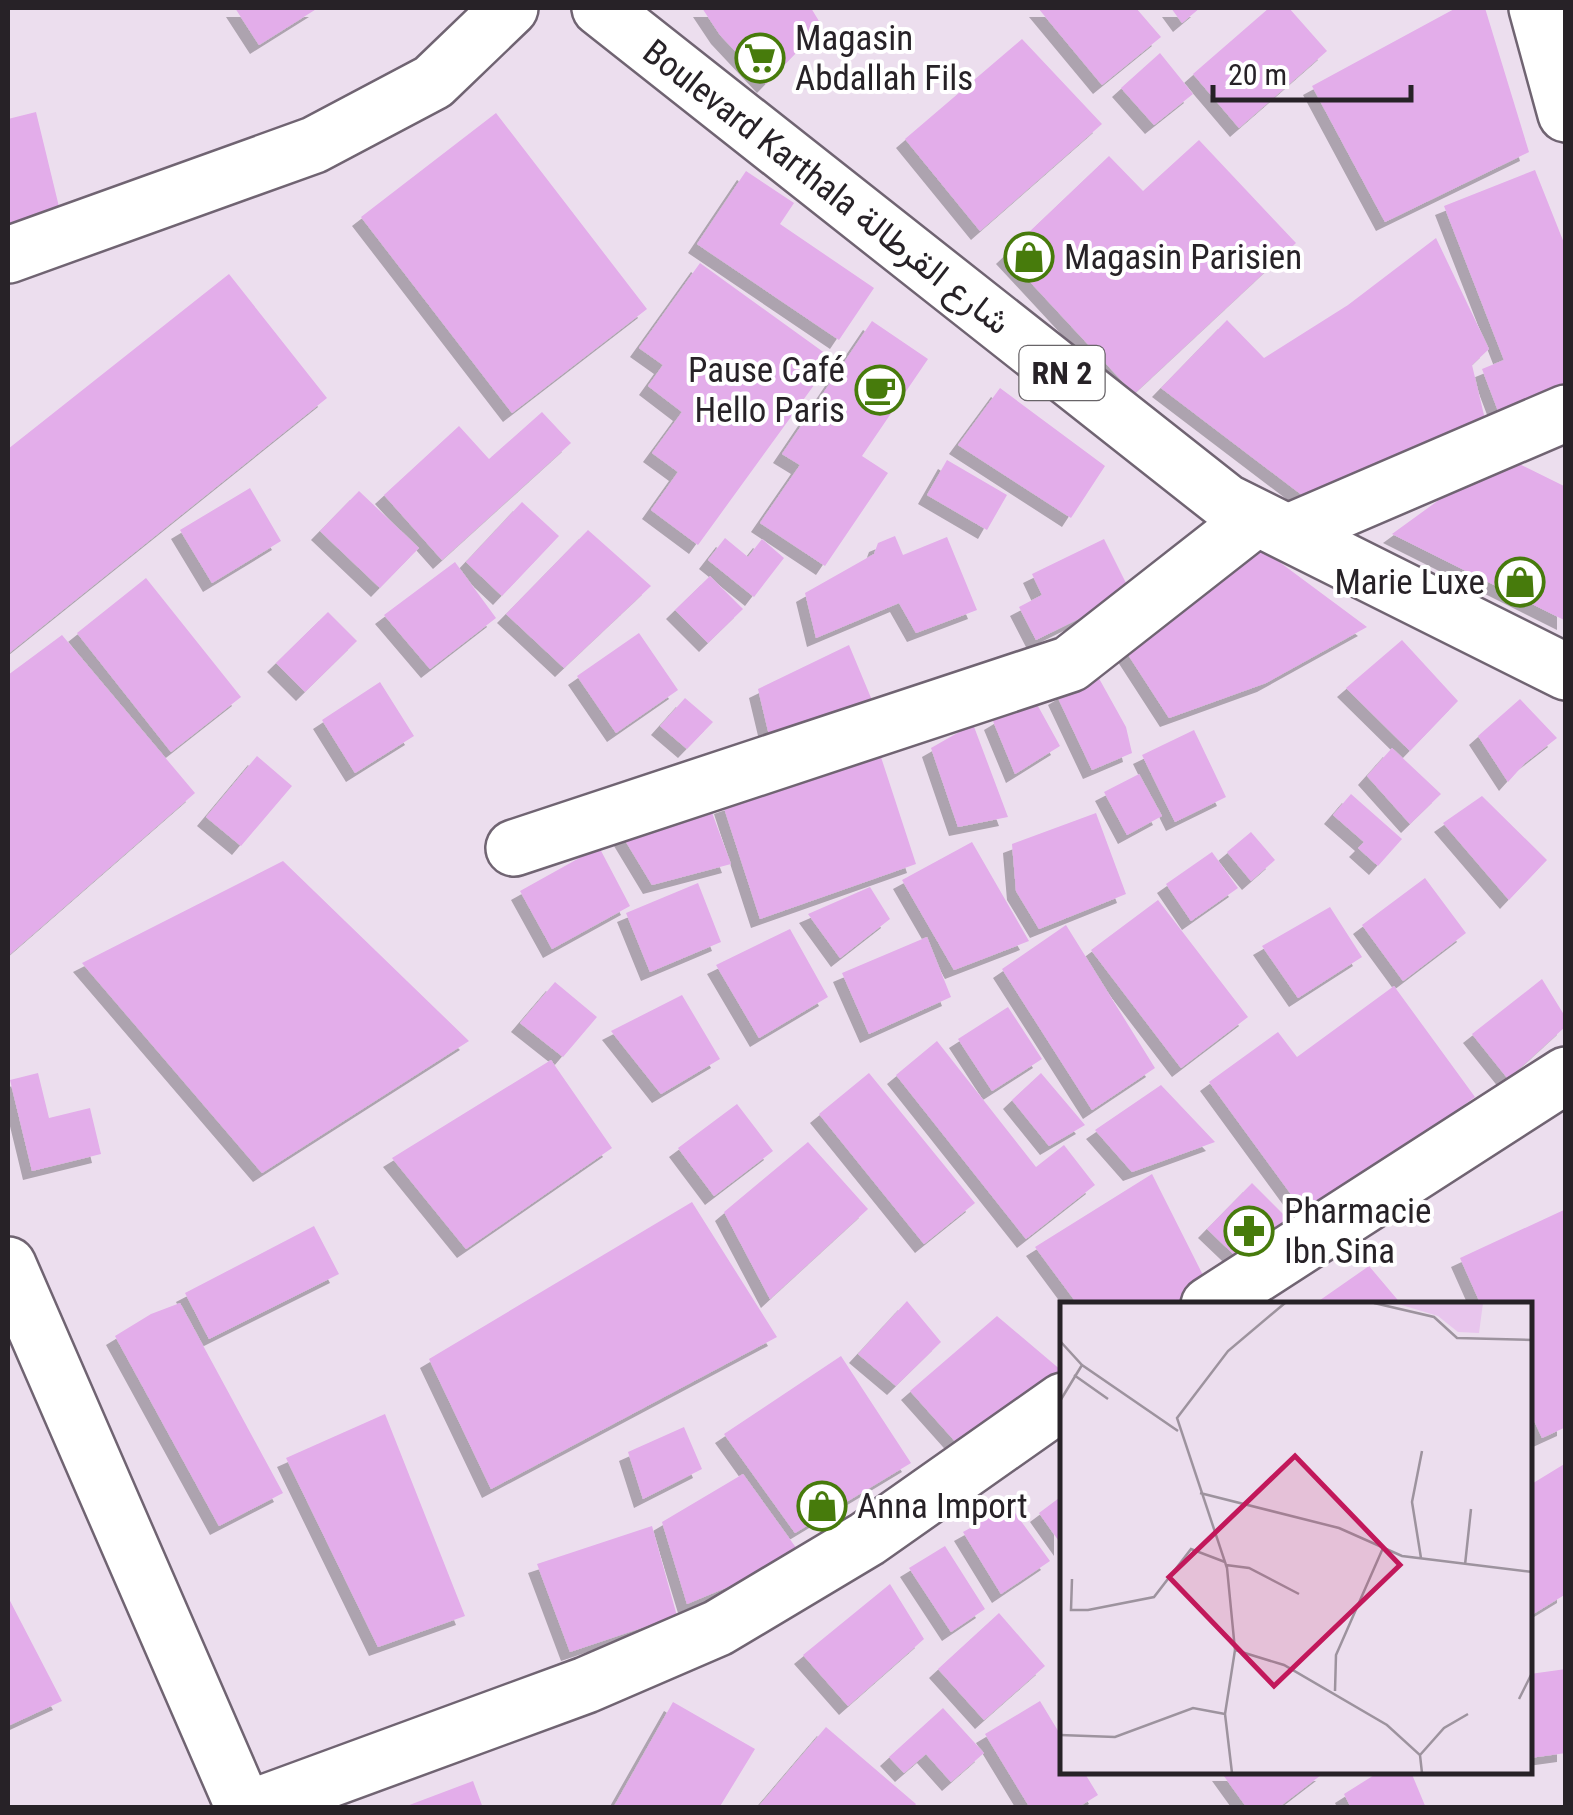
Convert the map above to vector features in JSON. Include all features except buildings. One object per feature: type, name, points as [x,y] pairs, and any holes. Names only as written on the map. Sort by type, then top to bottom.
[{"type":"street","points":[[8,255],[314,145],[433,82],[510,8]]},
{"type":"street","name":"Boulevard Karthala شارع القرطالة","points":[[600,8],[1226,502],[1566,672]]},
{"type":"street","points":[[1537,8],[1566,114]]},
{"type":"street","points":[[514,848],[1070,664],[1272,526],[1566,413]]},
{"type":"street","points":[[1214,1302],[1566,1075]]},
{"type":"street","points":[[8,1265],[247,1808],[586,1686],[718,1628],[867,1539],[1060,1403]]},
{"type":"place","name":"Magasin Abdallah Fils","points":[[760,58]]},
{"type":"place","name":"Magasin Parisien","points":[[1029,257]]},
{"type":"place","name":"Pause Café Hello Paris","points":[[880,390]]},
{"type":"place","name":"Marie Luxe","points":[[1520,582]]},
{"type":"place","name":"Pharmacie Ibn Sina","points":[[1249,1231]]},
{"type":"place","name":"Anna Import","points":[[822,1506]]}]
